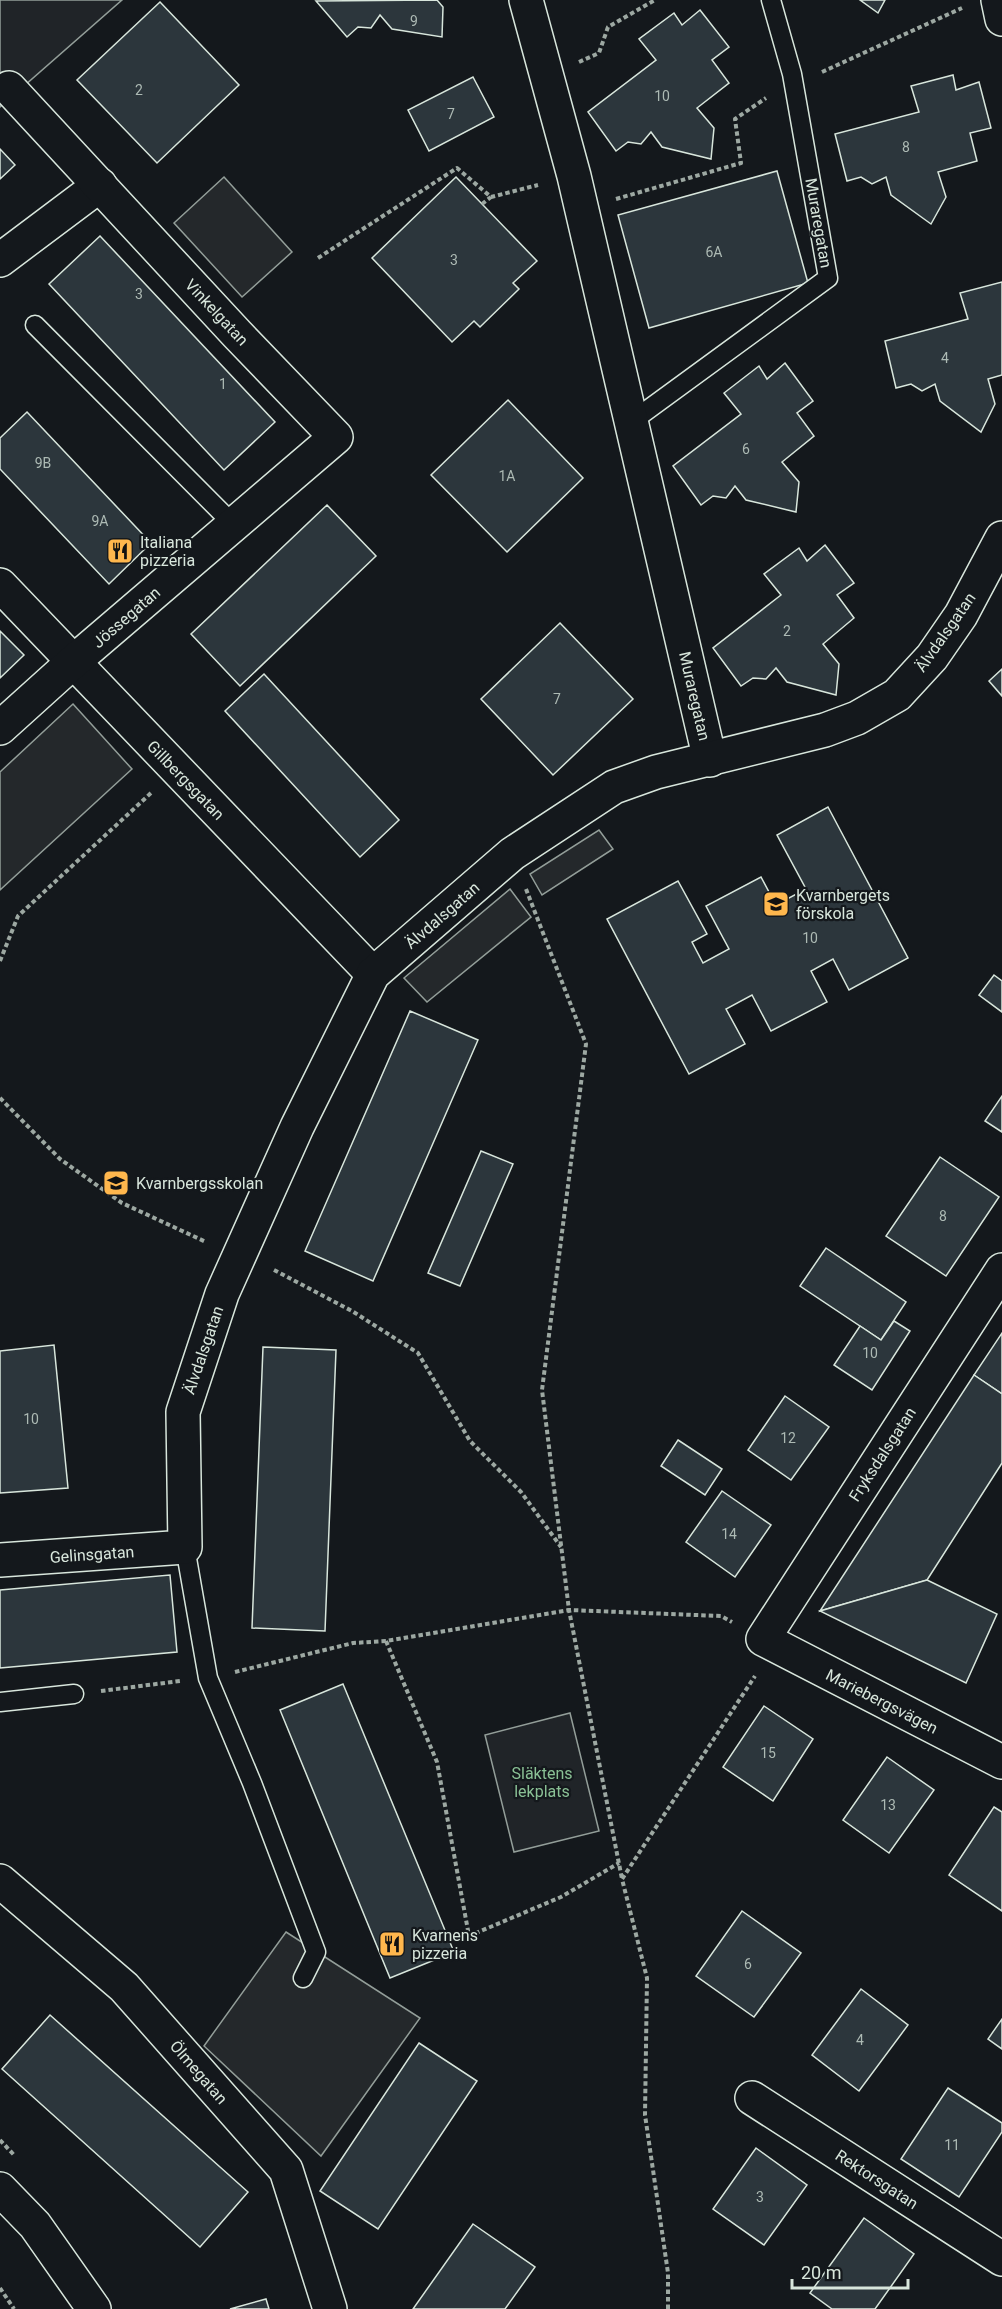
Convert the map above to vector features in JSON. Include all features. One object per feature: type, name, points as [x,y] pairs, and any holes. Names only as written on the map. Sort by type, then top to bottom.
[{"type":"street","name":"Muraregatan","points":[[526,0],[574,176],[710,760]]},
{"type":"street","points":[[998,0],[1002,19]]},
{"type":"street","name":"Vinkelgatan","points":[[9,88],[237,334],[336,437]]},
{"type":"street","points":[[0,260],[100,186]]},
{"type":"street","name":"Jössegatan","points":[[0,728],[72,663],[336,437]]},
{"type":"street","name":"Älvdalsgatan","points":[[185,1547],[183,1412],[222,1294],[297,1127],[373,974],[512,855],[614,787],[656,772],[825,730],[857,718],[897,695],[932,657],[961,615],[1002,538]]},
{"type":"street","name":"Gillbergsgatan","points":[[0,585],[72,663],[373,974]]},
{"type":"street","name":"Fryksdalsgatan","points":[[763,1639],[1002,1270]]},
{"type":"street","name":"Gelinsgatan","points":[[0,1560],[185,1547]]},
{"type":"street","name":"Mariebergsvägen","points":[[763,1639],[1002,1762]]},
{"type":"street","name":"Ölmegatan","points":[[0,1881],[124,1987],[285,2170],[330,2309]]},
{"type":"street","name":"Rektorsgatan","points":[[752,2098],[1002,2259]]},
{"type":"street","points":[[0,2189],[35,2224],[94,2309]]},
{"type":"lane","name":"Muraregatan","points":[[631,422],[828,278],[795,85],[771,0]]},
{"type":"lane","points":[[35,325],[234,525]]},
{"type":"lane","points":[[185,1547],[208,1678],[252,1783],[316,1952],[303,1978]]},
{"type":"lane","points":[[0,1702],[74,1694]]},
{"type":"path","points":[[548,76],[599,53],[608,27],[655,0]]},
{"type":"path","points":[[318,258],[457,168],[491,197]]},
{"type":"path","points":[[482,204],[491,197],[574,176]]},
{"type":"path","points":[[0,961],[18,916],[176,770]]},
{"type":"path","points":[[512,855],[586,1044],[542,1390],[568,1610],[622,1879],[647,1978],[645,2115],[668,2273],[668,2309]]},
{"type":"path","points":[[0,1098],[60,1160],[122,1203],[188,1235],[275,1271],[351,1311],[418,1353],[470,1441],[521,1492],[561,1548]]},
{"type":"path","points":[[74,1694],[208,1678],[353,1643],[386,1641],[568,1610],[721,1616],[763,1639],[761,1666],[622,1879]]},
{"type":"path","points":[[386,1641],[437,1762],[469,1936],[561,1897],[619,1863]]},
{"type":"path","points":[[0,2288],[14,2309]]},
{"type":"green space","points":[[0,0],[122,0],[0,107]]},
{"type":"green space","name":"Släktens lekplats","points":[[570,1713],[599,1831],[514,1852],[485,1735]]},
{"type":"shaded area","points":[[224,177],[292,252],[242,297],[174,223]]},
{"type":"shaded area","points":[[73,704],[132,769],[0,890],[0,772]]},
{"type":"shaded area","points":[[599,830],[613,849],[542,895],[530,874]]},
{"type":"shaded area","points":[[510,889],[531,917],[427,1002],[404,978]]},
{"type":"shaded area","points":[[286,1932],[420,2018],[321,2156],[204,2046]]},
{"type":"building","points":[[437,0],[443,7],[442,37],[392,29],[380,15],[371,28],[358,27],[347,37],[316,1]]},
{"type":"building","points":[[860,0],[885,0],[878,13]]},
{"type":"building","points":[[160,2],[239,85],[157,163],[77,80]]},
{"type":"building","points":[[700,10],[729,47],[712,60],[729,83],[697,108],[714,128],[711,159],[662,147],[651,132],[641,144],[628,142],[616,151],[588,112],[656,60],[639,39],[674,13],[682,25]]},
{"type":"building","points":[[953,75],[956,90],[979,82],[991,128],[970,133],[977,161],[938,172],[946,197],[931,224],[891,195],[886,177],[872,184],[861,177],[847,181],[835,134],[919,112],[911,86]]},
{"type":"building","points":[[473,77],[494,117],[429,151],[408,110]]},
{"type":"building","points":[[0,149],[15,165],[0,179]]},
{"type":"building","points":[[777,171],[808,283],[649,328],[618,215]]},
{"type":"building","points":[[456,177],[537,261],[513,283],[519,289],[480,327],[474,321],[452,342],[372,258]]},
{"type":"building","points":[[100,236],[275,422],[224,470],[49,284]]},
{"type":"building","points":[[1002,282],[1002,375],[988,379],[995,404],[981,432],[940,401],[935,384],[922,391],[911,384],[896,388],[885,341],[968,319],[960,293]]},
{"type":"building","points":[[785,363],[813,401],[797,413],[814,436],[782,462],[799,482],[796,512],[746,500],[735,486],[726,498],[713,496],[701,505],[673,466],[741,414],[724,393],[759,366],[767,379]]},
{"type":"building","points":[[508,400],[583,478],[507,552],[431,475]]},
{"type":"building","points":[[27,412],[151,543],[109,584],[0,469],[0,438]]},
{"type":"building","points":[[327,505],[376,556],[240,686],[191,634]]},
{"type":"building","points":[[825,545],[854,583],[837,595],[854,618],[823,644],[839,664],[836,695],[787,682],[776,668],[766,679],[753,678],[741,686],[713,648],[781,595],[764,574],[799,548],[807,561]]},
{"type":"building","points":[[560,623],[633,699],[553,775],[481,699]]},
{"type":"building","points":[[0,631],[24,655],[0,678]]},
{"type":"building","points":[[1002,669],[1002,696],[989,681]]},
{"type":"building","points":[[264,674],[399,820],[360,857],[225,711]]},
{"type":"building","points":[[828,807],[908,958],[849,990],[833,959],[811,971],[827,1002],[771,1031],[752,995],[726,1009],[745,1044],[689,1074],[607,919],[678,881],[707,934],[692,942],[703,963],[729,949],[706,906],[761,877],[776,905],[806,889],[777,835]]},
{"type":"building","points":[[994,975],[1002,981],[1002,1012],[979,995]]},
{"type":"building","points":[[410,1011],[478,1040],[373,1281],[305,1251]]},
{"type":"building","points":[[1002,1096],[1002,1132],[985,1121]]},
{"type":"building","points":[[481,1151],[513,1164],[460,1286],[428,1273]]},
{"type":"building","points":[[940,1157],[999,1197],[946,1276],[886,1236]]},
{"type":"building","points":[[826,1248],[906,1302],[881,1340],[800,1286]]},
{"type":"building","points":[[894,1321],[910,1331],[872,1390],[834,1365],[860,1326],[881,1340]]},
{"type":"building","points":[[1002,1333],[1002,1394],[974,1375]]},
{"type":"building","points":[[54,1345],[68,1488],[0,1493],[0,1351]]},
{"type":"building","points":[[263,1347],[336,1350],[325,1631],[252,1628]]},
{"type":"building","points":[[974,1375],[1002,1394],[1002,1463],[927,1580],[820,1611]]},
{"type":"building","points":[[785,1396],[829,1427],[791,1480],[748,1450]]},
{"type":"building","points":[[678,1440],[722,1469],[705,1495],[661,1466]]},
{"type":"building","points":[[722,1491],[771,1525],[735,1577],[686,1542]]},
{"type":"building","points":[[170,1575],[177,1652],[0,1668],[0,1590]]},
{"type":"building","points":[[927,1580],[997,1614],[966,1683],[820,1611]]},
{"type":"building","points":[[343,1684],[454,1952],[390,1978],[280,1710]]},
{"type":"building","points":[[764,1706],[813,1739],[773,1801],[723,1767]]},
{"type":"building","points":[[887,1757],[934,1790],[889,1853],[843,1820]]},
{"type":"building","points":[[994,1807],[1002,1812],[1002,1911],[949,1875]]},
{"type":"building","points":[[742,1911],[801,1953],[754,2017],[696,1976]]},
{"type":"building","points":[[861,1989],[908,2025],[859,2091],[812,2055]]},
{"type":"building","points":[[50,2015],[248,2192],[200,2247],[2,2069]]},
{"type":"building","points":[[1002,2019],[1002,2049],[988,2039]]},
{"type":"building","points":[[419,2043],[477,2081],[378,2229],[320,2191]]},
{"type":"building","points":[[948,2088],[1002,2123],[1002,2132],[959,2197],[901,2159]]},
{"type":"building","points":[[756,2148],[807,2185],[764,2245],[713,2209]]},
{"type":"building","points":[[864,2218],[914,2254],[875,2309],[832,2309],[810,2293]]},
{"type":"building","points":[[473,2224],[535,2267],[505,2309],[413,2309]]},
{"type":"building","points":[[266,2299],[269,2309],[230,2309]]},
{"type":"place","name":"Italiana pizzeria","points":[[120,551]]},
{"type":"place","name":"Kvarnbergets förskola","points":[[776,904]]},
{"type":"place","name":"Kvarnbergsskolan","points":[[116,1183]]},
{"type":"place","name":"Kvarnens pizzeria","points":[[392,1944]]}]
